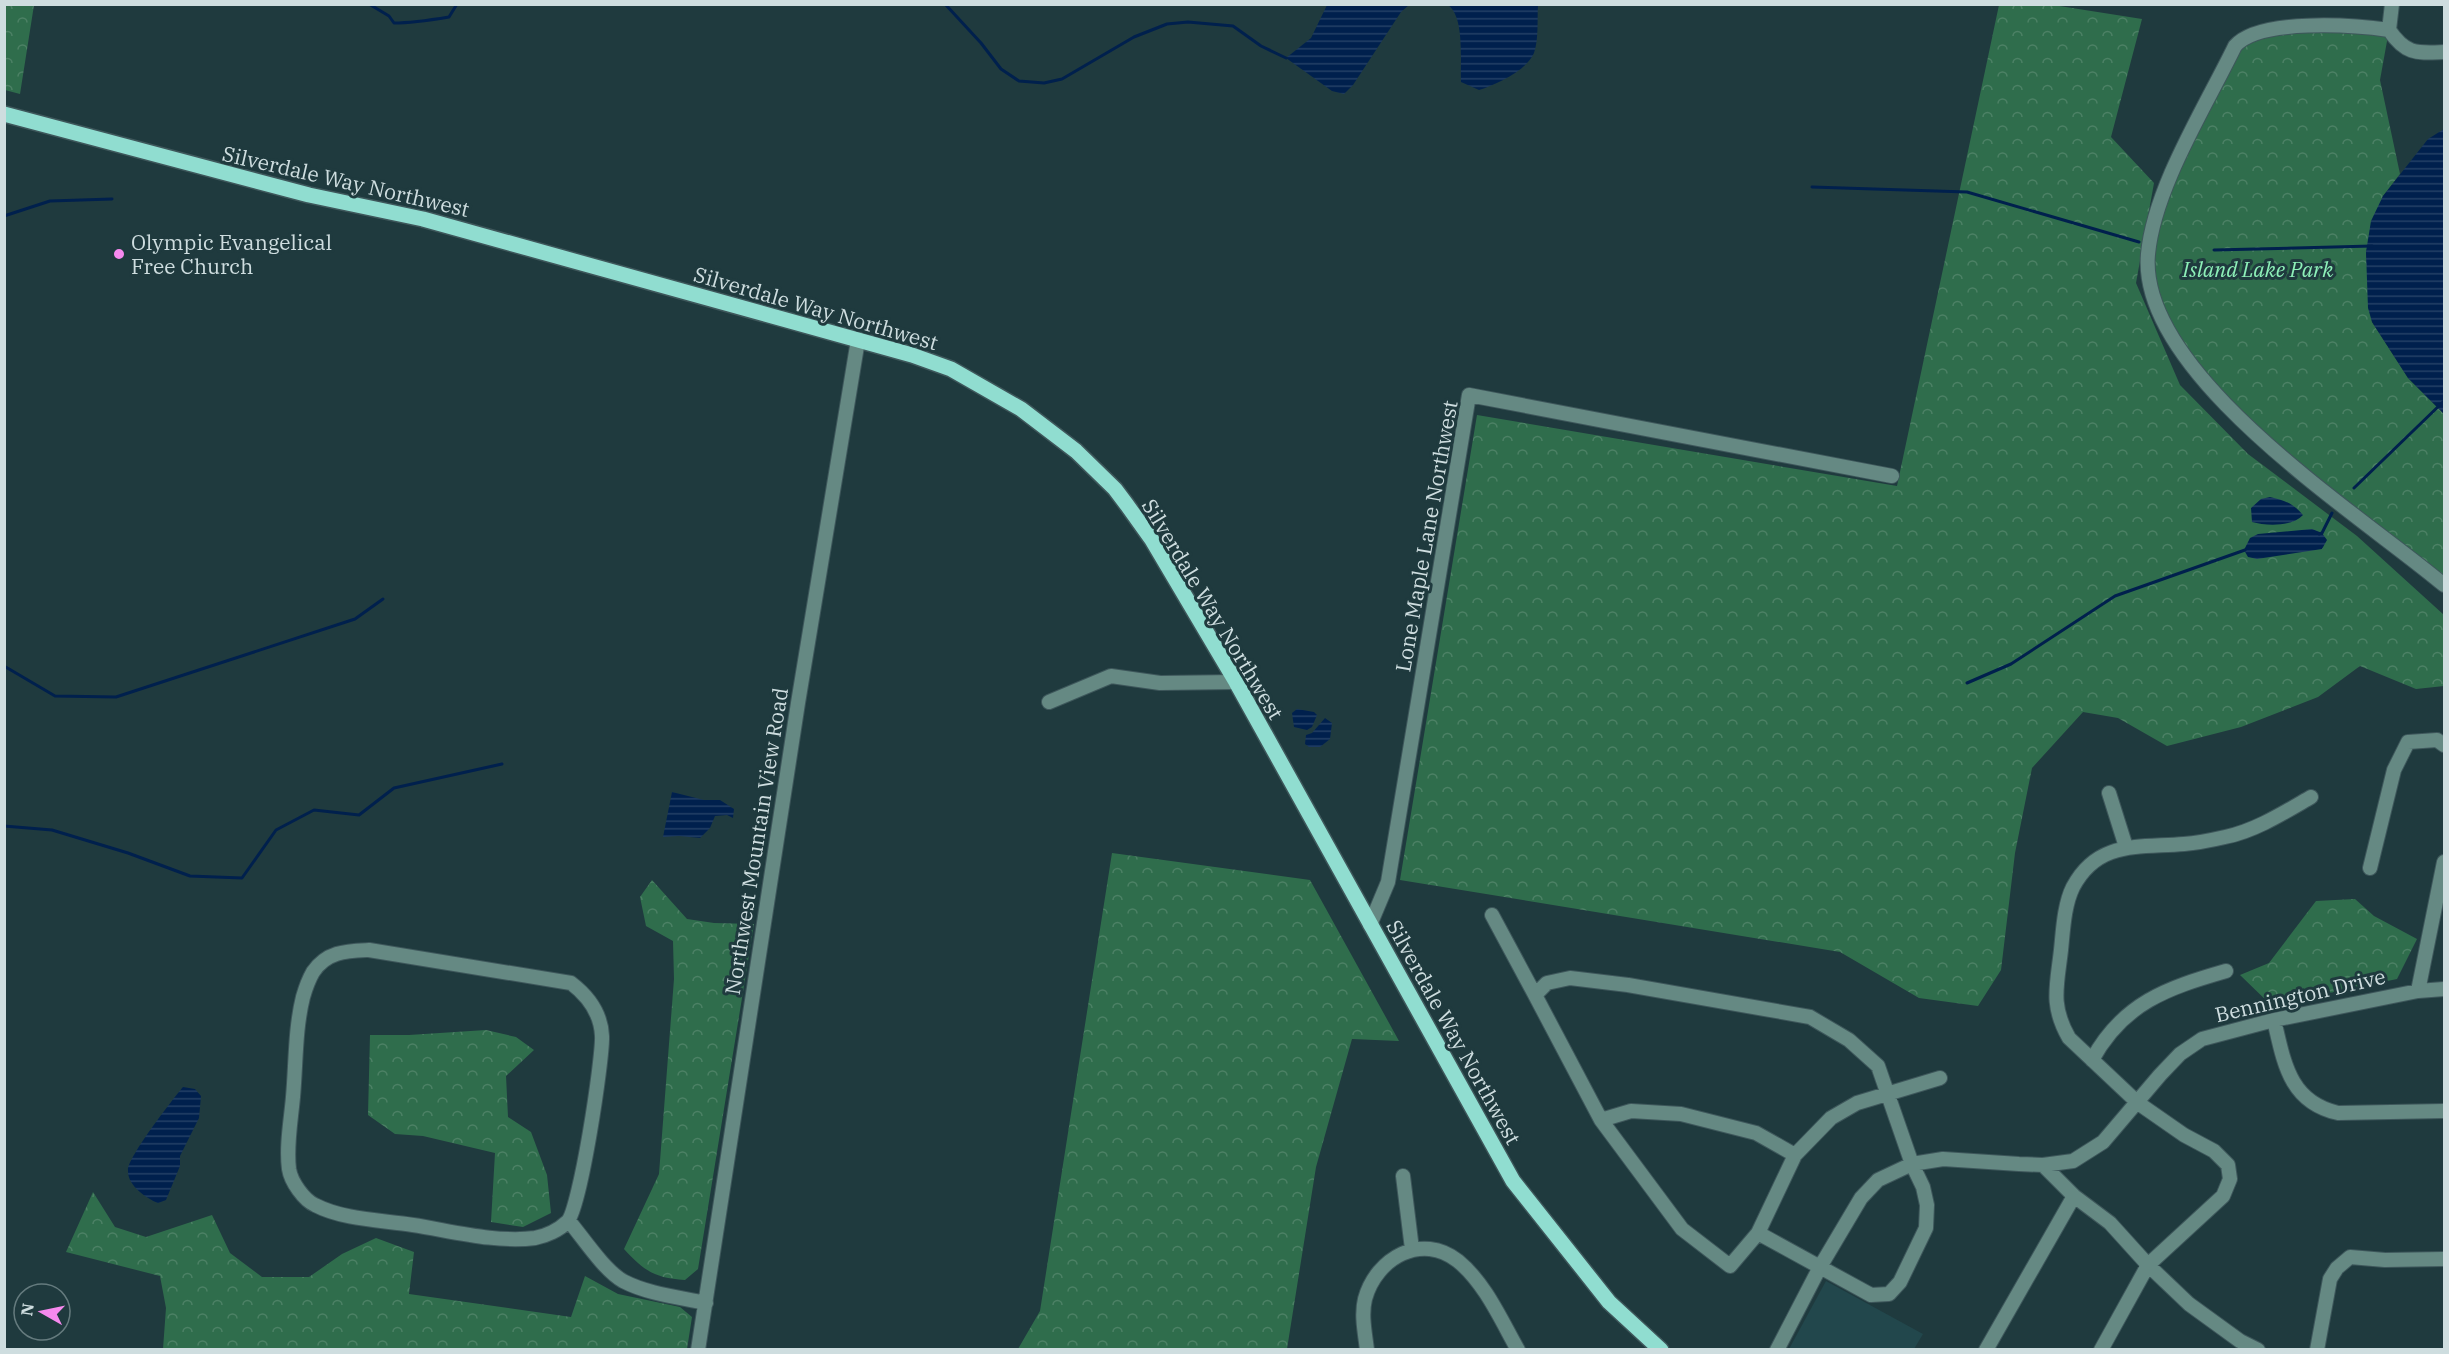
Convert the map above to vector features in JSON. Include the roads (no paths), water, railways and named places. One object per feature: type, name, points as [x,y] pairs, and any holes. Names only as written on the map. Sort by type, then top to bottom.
[{"type":"main road","name":"Silverdale Way Northwest","points":[[4,114],[277,187],[423,219],[858,340],[932,362],[972,380],[1022,409],[1076,451],[1115,489],[1140,521],[1236,682],[1513,1181],[1603,1294],[1661,1350]]},
{"type":"street","points":[[2392,4],[2389,30],[2399,45],[2414,53],[2445,52]]},
{"type":"street","points":[[2389,30],[2362,26],[2276,28],[2242,37],[2235,46],[2170,177],[2155,222],[2148,255],[2150,291],[2158,314],[2200,377],[2226,406],[2263,441],[2445,585]]},
{"type":"street","name":"Northwest Mountain View Road","points":[[698,1350],[798,703],[858,340]]},
{"type":"street","name":"Lone Maple Lane Northwest","points":[[1370,925],[1388,882],[1469,395],[1892,476]]},
{"type":"street","points":[[1049,702],[1111,676],[1160,683],[1236,682]]},
{"type":"street","points":[[2370,868],[2394,770],[2408,742],[2437,740],[2445,745]]},
{"type":"street","points":[[2109,793],[2126,847]]},
{"type":"street","points":[[2101,1350],[2148,1265],[2223,1196],[2230,1179],[2228,1165],[2214,1151],[2184,1135],[2138,1103],[2069,1038],[2061,1025],[2055,1003],[2064,922],[2072,889],[2083,872],[2107,853],[2126,847],[2187,844],[2228,837],[2274,818],[2311,796]]},
{"type":"street","points":[[2418,991],[2445,862]]},
{"type":"street","points":[[1492,915],[1601,1120],[1682,1228],[1730,1266],[1758,1233],[1796,1155],[1831,1118],[1857,1103],[1940,1078]]},
{"type":"street","points":[[2430,927],[2445,924]]},
{"type":"street","points":[[369,950],[553,979],[571,983],[581,991],[597,1010],[602,1035],[580,1186],[570,1221],[550,1234],[535,1238],[505,1239],[345,1215],[314,1205],[296,1185],[289,1170],[289,1142],[303,995],[314,972],[326,959],[340,951],[369,950]]},
{"type":"street","points":[[2092,1060],[2118,1023],[2135,1007],[2174,988],[2226,971]]},
{"type":"street","points":[[1535,995],[1547,983],[1570,978],[1628,985],[1810,1017],[1849,1040],[1878,1066],[1912,1164],[1923,1187],[1927,1205],[1926,1228],[1900,1282],[1889,1294],[1871,1295],[1758,1233]]},
{"type":"street","name":"Bennington Drive","points":[[1777,1350],[1820,1267],[1861,1198],[1878,1180],[1912,1164],[1943,1159],[2043,1165],[2073,1161],[2103,1142],[2180,1054],[2202,1039],[2274,1020],[2418,991],[2445,989]]},
{"type":"street","points":[[2274,1020],[2288,1074],[2296,1088],[2324,1110],[2338,1113],[2445,1111]]},
{"type":"street","points":[[1601,1120],[1631,1111],[1681,1114],[1756,1132],[1796,1155]]},
{"type":"street","points":[[2043,1165],[2074,1196],[2110,1223],[2148,1265],[2189,1304],[2240,1341],[2258,1350]]},
{"type":"street","points":[[1403,1176],[1412,1249]]},
{"type":"street","points":[[1986,1350],[2074,1196]]},
{"type":"street","points":[[570,1221],[610,1270],[622,1280],[646,1290],[706,1303]]},
{"type":"street","points":[[1367,1350],[1364,1321],[1365,1300],[1373,1280],[1388,1261],[1412,1249],[1436,1251],[1458,1261],[1479,1286],[1518,1350]]},
{"type":"street","points":[[2316,1350],[2330,1278],[2337,1268],[2350,1257],[2385,1260],[2445,1259]]},
{"type":"water","points":[[1327,5],[1409,5],[1401,12],[1353,85],[1344,94],[1332,91],[1286,58],[1311,38]]},
{"type":"water","points":[[1448,5],[1538,5],[1537,42],[1530,60],[1510,76],[1479,90],[1461,82],[1459,29],[1457,19]]},
{"type":"water","points":[[2444,129],[2444,414],[2408,378],[2372,322],[2368,308],[2366,252],[2371,221],[2383,196],[2428,139]]},
{"type":"water","points":[[2270,497],[2288,503],[2303,515],[2286,524],[2271,525],[2252,522],[2251,508],[2261,499]]},
{"type":"water","points":[[2312,529],[2322,533],[2327,540],[2322,549],[2257,559],[2248,557],[2244,550],[2250,538],[2258,534]]},
{"type":"water","points":[[1297,709],[1314,712],[1317,715],[1312,727],[1307,730],[1294,727],[1292,713]]},
{"type":"water","points":[[1325,718],[1332,723],[1330,739],[1320,747],[1309,747],[1305,744],[1306,735],[1312,733]]},
{"type":"water","points":[[672,792],[704,800],[720,800],[734,809],[733,818],[727,815],[715,816],[710,828],[700,838],[663,837]]},
{"type":"water","points":[[183,1087],[195,1089],[201,1096],[199,1118],[180,1156],[180,1166],[166,1200],[158,1203],[134,1186],[128,1170],[135,1153]]},
{"type":"waterway","points":[[369,4],[389,16],[394,23],[449,17],[457,4]]},
{"type":"waterway","points":[[945,4],[981,43],[1001,69],[1019,81],[1044,83],[1062,79],[1134,37],[1167,24],[1188,22],[1233,26],[1261,46],[1286,58]]},
{"type":"waterway","points":[[1812,187],[1967,192],[2139,242]]},
{"type":"waterway","points":[[4,216],[50,201],[112,199]]},
{"type":"waterway","points":[[2214,250],[2372,246]]},
{"type":"waterway","points":[[2354,488],[2444,401]]},
{"type":"waterway","points":[[2319,534],[2322,533],[2332,513]]},
{"type":"waterway","points":[[1967,683],[2011,664],[2115,596],[2245,550]]},
{"type":"waterway","points":[[4,666],[55,696],[116,697],[355,619],[383,599]]},
{"type":"waterway","points":[[4,826],[52,830],[128,853],[190,876],[242,878],[276,830],[314,810],[359,815],[394,788],[502,764]]},
{"type":"place","name":"Olympic Evangelical Free Church","points":[[119,254]]},
{"type":"park label","name":"Island Lake Park","points":[[2258,269]]}]
